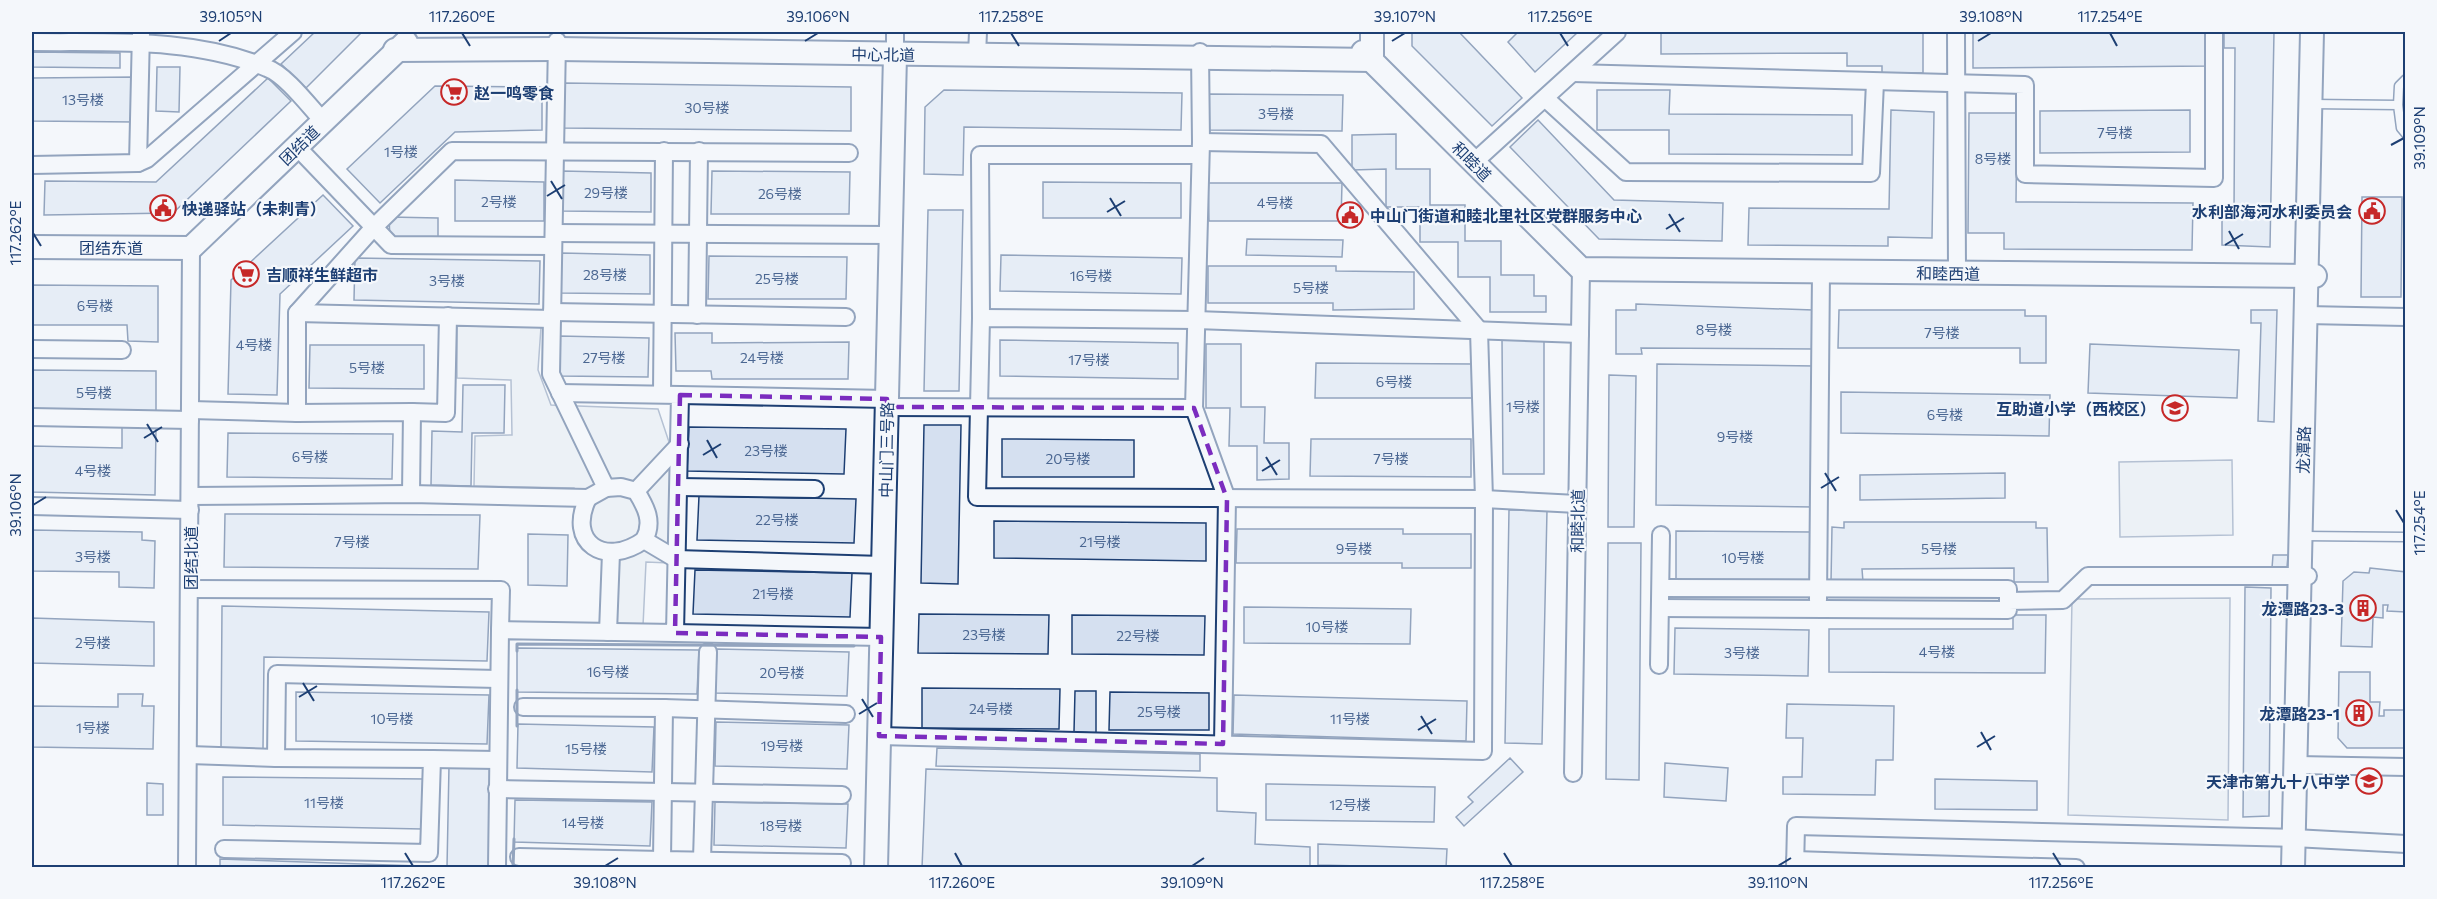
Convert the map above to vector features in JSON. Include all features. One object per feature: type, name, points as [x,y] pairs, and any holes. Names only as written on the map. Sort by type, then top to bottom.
[{"type":"street","points":[[32,165],[138,163],[147,159],[293,32]]},
{"type":"street","points":[[1366,48],[1372,32]]},
{"type":"street","points":[[1473,163],[1617,32]]},
{"type":"street","points":[[1956,32],[1957,273]]},
{"type":"street","points":[[1573,73],[2025,85],[2025,174],[2214,178],[2214,32]]},
{"type":"street","name":"龙潭路","points":[[2303,867],[2302,766],[2314,104],[2312,32]]},
{"type":"street","name":"龙潭路","points":[[2314,104],[2320,32]]},
{"type":"street","points":[[138,163],[141,37]]},
{"type":"street","points":[[32,42],[141,37],[202,50],[268,68],[279,76],[323,121]]},
{"type":"street","name":"中心北道","points":[[400,39],[557,45],[977,45],[1200,56],[1366,48]]},
{"type":"street","name":"团结道","points":[[191,248],[323,121],[400,39]]},
{"type":"street","name":"中山门三号路","points":[[876,867],[895,44]]},
{"type":"street","points":[[557,45],[551,374],[606,488]]},
{"type":"street","name":"和睦道","points":[[1366,48],[1473,163],[1581,269]]},
{"type":"street","points":[[1200,56],[1201,148],[1194,408],[1227,499],[1223,744]]},
{"type":"street","points":[[1545,98],[1626,172],[1871,173],[1875,82]]},
{"type":"street","points":[[879,736],[1483,751],[1484,499],[1479,330],[1321,144],[980,155],[981,318],[977,497],[1484,499],[1577,504]]},
{"type":"street","points":[[297,147],[391,245],[663,233],[891,235]]},
{"type":"street","points":[[662,394],[664,151]]},
{"type":"street","points":[[697,315],[699,151]]},
{"type":"street","points":[[297,413],[297,313],[374,227],[452,152],[849,153]]},
{"type":"street","name":"团结东道","points":[[32,247],[191,248]]},
{"type":"street","name":"团结北道","points":[[187,867],[191,248]]},
{"type":"street","name":"和睦西道","points":[[1581,269],[2311,276]]},
{"type":"street","name":"和睦北道","points":[[1573,773],[1581,269]]},
{"type":"street","points":[[1818,608],[1821,271]]},
{"type":"street","points":[[297,313],[448,316],[846,317]]},
{"type":"street","points":[[2310,315],[2406,317]]},
{"type":"street","points":[[32,417],[446,413],[448,316]]},
{"type":"street","points":[[981,318],[1196,320],[1580,334]]},
{"type":"street","points":[[32,349],[122,350]]},
{"type":"street","points":[[560,393],[680,394],[887,403],[980,410],[1194,408]]},
{"type":"street","points":[[675,633],[680,394]]},
{"type":"street","points":[[411,494],[412,412]]},
{"type":"street","points":[[636,490],[680,444]]},
{"type":"street","points":[[32,506],[190,503],[411,494],[588,498],[606,488],[621,487],[636,490]]},
{"type":"street","points":[[679,488],[815,489]]},
{"type":"street","points":[[588,498],[581,511],[580,528],[587,542],[611,554],[627,551],[644,540],[649,531],[648,514],[636,490]]},
{"type":"street","points":[[1659,665],[1661,535]]},
{"type":"street","points":[[644,540],[676,559],[883,565]]},
{"type":"street","points":[[608,632],[611,554]]},
{"type":"street","points":[[2008,600],[2062,600],[2088,576],[2305,576]]},
{"type":"street","points":[[1660,608],[2008,610],[2008,589],[1661,588]]},
{"type":"street","points":[[190,589],[501,590],[497,867]]},
{"type":"street","points":[[500,630],[881,637]]},
{"type":"street","points":[[702,860],[708,652]]},
{"type":"street","points":[[276,758],[277,674],[498,679]]},
{"type":"street","points":[[523,707],[663,708],[846,714]]},
{"type":"street","points":[[662,864],[663,708]]},
{"type":"street","points":[[189,755],[497,760]]},
{"type":"street","points":[[224,849],[429,853],[432,759]]},
{"type":"street","points":[[2302,766],[2406,767]]},
{"type":"street","points":[[497,789],[842,795]]},
{"type":"street","points":[[2076,867],[1795,864],[1796,826],[2301,837],[2406,835]]},
{"type":"street","points":[[2301,837],[2406,844]]},
{"type":"street","name":"龙潭路","points":[[2293,867],[2301,837]]},
{"type":"street","points":[[519,857],[662,864],[702,860],[842,864]]},
{"type":"lane","points":[[2406,79],[2399,86],[2398,105],[2401,128],[2406,134]]},
{"type":"lane","points":[[2314,104],[2398,105]]},
{"type":"lane","points":[[2306,536],[2406,537]]},
{"type":"highlighted area","points":[[680,395],[887,399],[887,407],[1194,408],[1227,499],[1223,744],[879,736],[881,637],[675,633]]},
{"type":"shaded area","points":[[457,326],[541,327],[538,370],[551,405],[658,409],[674,457],[669,563],[646,562],[643,626],[613,625],[616,560],[594,554],[575,537],[574,488],[474,486],[475,436],[512,435],[511,380],[457,378]]},
{"type":"shaded area","points":[[2232,460],[2233,535],[2120,537],[2119,462]]},
{"type":"shaded area","points":[[2008,589],[2003,610],[1664,608],[1661,593]]},
{"type":"shaded area","points":[[2230,598],[2228,820],[2068,815],[2072,599]]},
{"type":"building","points":[[315,32],[362,32],[306,88],[281,64]]},
{"type":"building","points":[[1412,32],[1459,32],[1522,98],[1492,126],[1412,46]]},
{"type":"building","points":[[1518,32],[1578,32],[1535,72],[1508,42]]},
{"type":"building","points":[[1661,32],[1923,32],[1923,73],[1882,73],[1882,66],[1847,66],[1847,53],[1661,54]]},
{"type":"building","points":[[1973,32],[2208,32],[2209,66],[1973,68]]},
{"type":"building","points":[[2224,32],[2274,32],[2270,247],[2222,245],[2222,212],[2234,212],[2235,48],[2224,48]]},
{"type":"building","points":[[32,52],[120,53],[120,68],[32,67]]},
{"type":"building","points":[[157,67],[180,67],[179,112],[156,111]]},
{"type":"building","points":[[134,77],[134,122],[32,121],[32,78]]},
{"type":"building","points":[[268,78],[291,101],[173,213],[44,215],[45,181],[156,182]]},
{"type":"building","points":[[564,83],[851,87],[851,131],[563,128]]},
{"type":"building","points":[[435,86],[542,87],[542,130],[455,132],[380,203],[347,169]]},
{"type":"building","points":[[944,90],[1182,93],[1181,130],[964,127],[963,175],[924,174],[925,107]]},
{"type":"building","points":[[1597,90],[1670,90],[1669,114],[1852,115],[1852,155],[1669,154],[1669,130],[1597,130]]},
{"type":"building","points":[[1209,94],[1343,95],[1342,131],[1209,130]]},
{"type":"building","points":[[1891,110],[1934,112],[1932,238],[1888,237],[1888,246],[1748,245],[1749,208],[1889,209]]},
{"type":"building","points":[[2190,110],[2190,152],[2040,153],[2040,111]]},
{"type":"building","points":[[1969,113],[2017,113],[2016,202],[2193,203],[2192,250],[2004,249],[2004,233],[1968,233]]},
{"type":"building","points":[[1538,120],[1614,200],[1723,203],[1722,241],[1599,239],[1510,147]]},
{"type":"building","points":[[1396,134],[1396,169],[1430,169],[1430,205],[1465,205],[1465,241],[1501,241],[1501,275],[1534,275],[1534,296],[1546,296],[1546,312],[1490,312],[1490,277],[1458,277],[1458,242],[1420,242],[1420,207],[1386,207],[1386,169],[1352,170],[1352,135]]},
{"type":"building","points":[[562,171],[651,173],[651,212],[562,211]]},
{"type":"building","points":[[712,171],[850,172],[849,214],[711,214]]},
{"type":"building","points":[[455,180],[544,182],[544,221],[455,221]]},
{"type":"building","points":[[1043,182],[1181,183],[1181,218],[1043,218]]},
{"type":"building","points":[[1208,183],[1342,183],[1341,221],[1209,221]]},
{"type":"building","points":[[323,195],[353,226],[280,294],[277,395],[228,394],[231,280]]},
{"type":"building","points":[[2362,197],[2402,197],[2401,297],[2361,297]]},
{"type":"building","points":[[928,210],[963,210],[959,391],[924,391]]},
{"type":"building","points":[[389,217],[438,218],[438,239],[390,239]]},
{"type":"building","points":[[1247,239],[1343,240],[1342,257],[1246,255]]},
{"type":"building","points":[[561,253],[650,255],[650,294],[561,293]]},
{"type":"building","points":[[1001,255],[1182,258],[1181,294],[1000,291]]},
{"type":"building","points":[[709,256],[847,257],[846,299],[708,299]]},
{"type":"building","points":[[355,258],[540,261],[539,304],[354,300]]},
{"type":"building","points":[[1208,266],[1336,266],[1336,271],[1414,272],[1414,309],[1333,310],[1333,303],[1208,303]]},
{"type":"building","points":[[32,285],[158,286],[158,342],[128,341],[127,325],[32,325]]},
{"type":"building","points":[[1636,304],[1813,310],[1813,349],[1641,348],[1642,354],[1616,354],[1616,310],[1636,310]]},
{"type":"building","points":[[1839,310],[2025,310],[2025,316],[2046,316],[2046,363],[2020,363],[2020,348],[1838,348]]},
{"type":"building","points":[[2251,310],[2277,310],[2274,422],[2258,421],[2261,323],[2251,323]]},
{"type":"building","points":[[675,333],[712,333],[712,343],[849,342],[848,379],[712,379],[711,371],[676,371]]},
{"type":"building","points":[[559,336],[649,338],[648,377],[560,376]]},
{"type":"building","points":[[1502,338],[1544,338],[1544,474],[1503,474]]},
{"type":"building","points":[[1000,340],[1178,343],[1178,379],[1000,376]]},
{"type":"building","points":[[1206,344],[1241,344],[1241,407],[1265,407],[1264,443],[1289,443],[1289,479],[1257,480],[1257,446],[1229,446],[1230,408],[1206,408]]},
{"type":"building","points":[[2090,344],[2239,350],[2237,398],[2088,393]]},
{"type":"building","points":[[310,345],[424,345],[424,389],[309,388]]},
{"type":"building","points":[[1316,363],[1473,364],[1473,398],[1315,398]]},
{"type":"building","points":[[1657,364],[1815,366],[1813,507],[1656,505]]},
{"type":"building","points":[[32,370],[156,371],[156,415],[32,412]]},
{"type":"building","points":[[1609,375],[1636,376],[1634,527],[1608,527]]},
{"type":"building","points":[[463,385],[505,385],[504,433],[472,433],[471,486],[431,485],[432,431],[462,432]]},
{"type":"building","points":[[1841,392],[2050,395],[2049,436],[1841,433]]},
{"type":"building","points":[[924,425],[961,425],[958,584],[921,583]]},
{"type":"building","points":[[122,427],[156,428],[155,495],[32,492],[32,446],[122,448]]},
{"type":"building","points":[[689,427],[846,429],[844,474],[687,471]]},
{"type":"building","points":[[228,433],[393,434],[392,479],[227,477]]},
{"type":"building","points":[[1002,439],[1134,440],[1134,477],[1002,477]]},
{"type":"building","points":[[1311,439],[1471,439],[1471,477],[1310,476]]},
{"type":"building","points":[[2005,473],[2005,498],[1860,500],[1860,475]]},
{"type":"building","points":[[699,496],[856,499],[854,543],[697,540]]},
{"type":"building","points":[[1509,510],[1547,510],[1542,744],[1505,743]]},
{"type":"building","points":[[225,514],[480,515],[478,569],[224,567]]},
{"type":"building","points":[[994,521],[1206,523],[1206,561],[994,558]]},
{"type":"building","points":[[1844,522],[2036,522],[2036,528],[2047,528],[2048,582],[2014,582],[2014,568],[1862,569],[1863,582],[1831,582],[1832,527],[1844,528]]},
{"type":"building","points":[[1237,529],[1403,529],[1403,534],[1471,534],[1471,568],[1402,568],[1402,563],[1236,563]]},
{"type":"building","points":[[32,530],[142,532],[142,540],[155,541],[154,588],[119,587],[119,572],[32,571]]},
{"type":"building","points":[[1676,531],[1811,532],[1810,582],[1676,581]]},
{"type":"building","points":[[528,534],[568,535],[567,586],[528,585]]},
{"type":"building","points":[[1608,543],[1641,543],[1639,780],[1606,779]]},
{"type":"building","points":[[2273,555],[2288,555],[2287,568],[2272,568]]},
{"type":"building","name":"龙潭路23-3","points":[[2370,568],[2406,572],[2406,612],[2387,611],[2388,605],[2383,605],[2383,618],[2373,617],[2372,647],[2341,646],[2343,581],[2354,572],[2369,573]]},
{"type":"building","points":[[695,570],[852,573],[850,617],[693,614]]},
{"type":"building","points":[[2245,587],[2271,588],[2269,816],[2243,817]]},
{"type":"building","points":[[222,606],[489,612],[487,661],[264,657],[263,749],[221,748]]},
{"type":"building","points":[[1244,607],[1411,609],[1410,644],[1244,643]]},
{"type":"building","points":[[919,614],[1049,615],[1048,654],[918,653]]},
{"type":"building","points":[[1072,615],[1205,616],[1204,655],[1072,654]]},
{"type":"building","points":[[2013,615],[2046,615],[2045,673],[1829,672],[1829,629],[2013,629]]},
{"type":"building","points":[[32,618],[154,622],[154,666],[32,663]]},
{"type":"building","points":[[1675,628],[1809,630],[1808,676],[1674,674]]},
{"type":"building","points":[[517,648],[699,650],[697,694],[517,692]]},
{"type":"building","points":[[717,649],[849,652],[847,696],[715,693]]},
{"type":"building","name":"龙潭路23-1","points":[[2339,672],[2370,672],[2370,702],[2380,702],[2379,716],[2384,716],[2384,710],[2405,710],[2404,748],[2347,748],[2338,738]]},
{"type":"building","points":[[922,688],[1060,689],[1059,729],[922,728]]},
{"type":"building","points":[[1075,691],[1096,691],[1096,733],[1074,732]]},
{"type":"building","points":[[296,692],[489,695],[487,744],[296,741]]},
{"type":"building","points":[[1110,692],[1209,693],[1209,730],[1109,730]]},
{"type":"building","points":[[118,694],[143,694],[142,706],[154,706],[153,749],[32,747],[32,706],[118,707]]},
{"type":"building","points":[[1234,695],[1467,701],[1466,741],[1233,734]]},
{"type":"building","points":[[1787,704],[1894,706],[1893,760],[1876,760],[1875,795],[1783,794],[1783,777],[1802,777],[1803,738],[1786,738]]},
{"type":"building","points":[[716,722],[849,725],[847,769],[715,766]]},
{"type":"building","points":[[518,724],[654,727],[652,772],[517,768]]},
{"type":"building","points":[[937,748],[1200,754],[1200,771],[936,766]]},
{"type":"building","points":[[1510,758],[1523,772],[1464,826],[1456,817],[1473,802],[1468,797]]},
{"type":"building","points":[[1665,763],[1728,768],[1726,801],[1664,797]]},
{"type":"building","points":[[449,766],[492,767],[490,868],[220,868],[220,859],[447,867]]},
{"type":"building","points":[[926,769],[1217,778],[1217,811],[1256,813],[1255,844],[1310,847],[1310,868],[922,868]]},
{"type":"building","points":[[223,777],[425,779],[422,829],[223,825]]},
{"type":"building","points":[[1935,779],[2037,781],[2037,810],[1935,809]]},
{"type":"building","points":[[147,783],[163,784],[163,815],[147,815]]},
{"type":"building","points":[[1266,784],[1435,787],[1434,822],[1266,820]]},
{"type":"building","points":[[515,800],[652,802],[650,846],[514,842]]},
{"type":"building","points":[[715,802],[848,804],[846,848],[714,845]]},
{"type":"building","points":[[1318,844],[1447,849],[1446,868],[1318,865]]},
{"type":"wall","points":[[517,651],[517,644],[854,646]]},
{"type":"wall","points":[[517,690],[517,726]]},
{"type":"wall","points":[[513,868],[514,839]]},
{"type":"place","name":"赵一鸣零食","points":[[454,92]]},
{"type":"place","name":"快递驿站（未刺青）","points":[[163,208]]},
{"type":"place","name":"水利部海河水利委员会","points":[[2372,211]]},
{"type":"place","name":"中山门街道和睦北里社区党群服务中心","points":[[1350,215]]},
{"type":"place","name":"吉顺祥生鲜超市","points":[[246,274]]},
{"type":"place","name":"互助道小学（西校区）","points":[[2175,408]]},
{"type":"place","name":"龙潭路23-3","points":[[2363,608]]},
{"type":"place","name":"龙潭路23-1","points":[[2359,713]]},
{"type":"place","name":"天津市第九十八中学","points":[[2369,781]]}]
